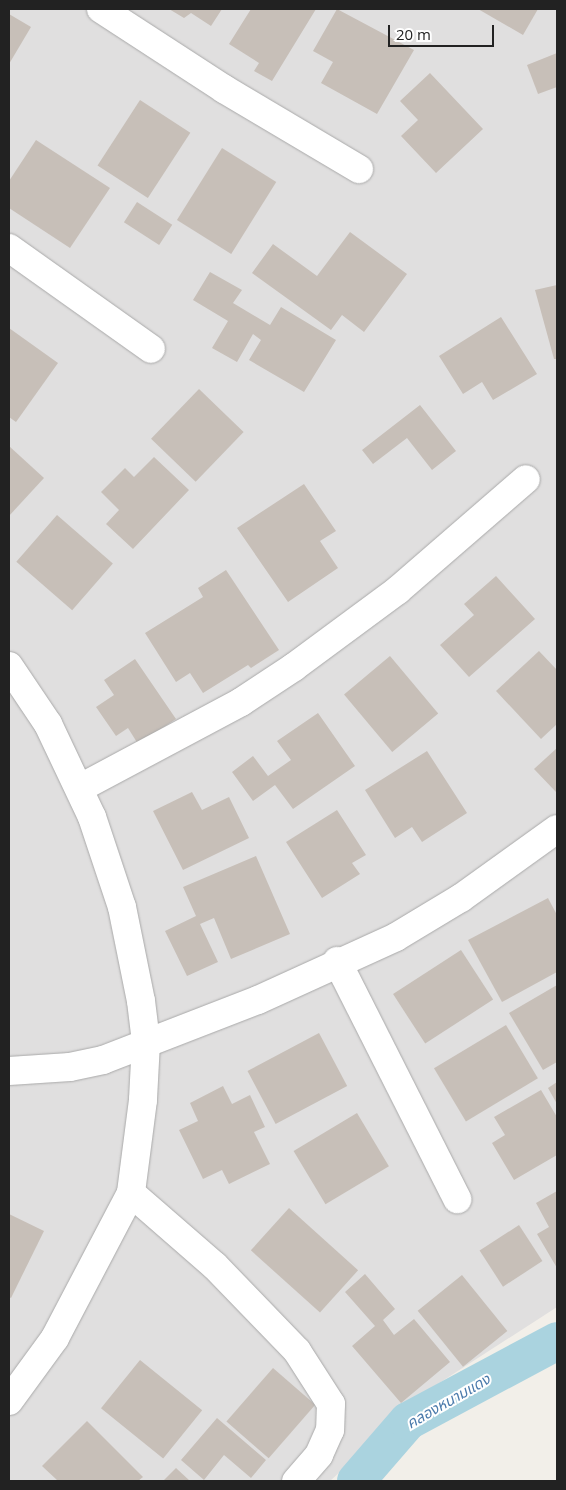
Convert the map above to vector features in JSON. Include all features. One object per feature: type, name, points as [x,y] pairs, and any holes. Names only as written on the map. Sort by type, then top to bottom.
[{"type":"street","points":[[101,9],[224,89],[359,169]]},
{"type":"street","points":[[9,248],[150,350]]},
{"type":"street","points":[[80,788],[241,702],[294,667],[398,590],[526,479]]},
{"type":"street","points":[[9,666],[48,724],[80,788],[122,907],[141,1000],[146,1042],[143,1100],[131,1193],[55,1338],[9,1401]]},
{"type":"street","points":[[9,1071],[70,1066],[103,1060],[258,1000],[337,961],[396,936],[452,903],[556,834]]},
{"type":"street","points":[[337,961],[457,1199]]},
{"type":"street","points":[[131,1193],[215,1266],[298,1351],[331,1404],[330,1430],[319,1455],[296,1481]]},
{"type":"shaded area","points":[[9,9],[557,9],[557,1307],[430,1389],[330,1481],[9,1481]]},
{"type":"building","points":[[169,9],[222,9],[211,26],[191,13],[184,18]]},
{"type":"building","points":[[251,9],[316,9],[272,81],[254,71],[259,63],[229,44]]},
{"type":"building","points":[[337,9],[414,50],[377,114],[321,83],[333,62],[313,51]]},
{"type":"building","points":[[478,9],[538,9],[523,35]]},
{"type":"building","points":[[9,14],[31,27],[9,64]]},
{"type":"building","points":[[557,53],[557,87],[538,94],[527,65]]},
{"type":"building","points":[[430,73],[483,129],[436,173],[401,136],[418,120],[400,101]]},
{"type":"building","points":[[140,100],[190,133],[148,198],[98,165]]},
{"type":"building","points":[[36,140],[110,188],[70,248],[9,208],[9,181]]},
{"type":"building","points":[[222,148],[276,182],[231,254],[177,220]]},
{"type":"building","points":[[137,202],[172,225],[159,245],[124,222]]},
{"type":"building","points":[[350,232],[407,274],[364,332],[342,315],[331,330],[252,273],[273,244],[317,276]]},
{"type":"building","points":[[210,272],[242,290],[233,303],[270,325],[281,307],[336,340],[304,392],[249,360],[261,340],[253,334],[237,362],[212,348],[228,321],[193,300]]},
{"type":"building","points":[[557,285],[557,359],[554,359],[535,290]]},
{"type":"building","points":[[501,317],[537,374],[493,400],[482,382],[463,394],[439,356]]},
{"type":"building","points":[[9,328],[58,363],[16,422],[9,417]]},
{"type":"building","points":[[199,389],[244,432],[196,482],[151,439]]},
{"type":"building","points":[[420,405],[456,451],[432,470],[407,438],[373,464],[362,450]]},
{"type":"building","points":[[9,446],[44,478],[9,516]]},
{"type":"building","points":[[154,457],[189,490],[133,549],[106,524],[119,510],[101,492],[125,468],[134,477]]},
{"type":"building","points":[[304,484],[336,531],[320,541],[338,568],[288,602],[237,528]]},
{"type":"building","points":[[57,515],[113,564],[72,610],[16,562]]},
{"type":"building","points":[[226,570],[279,650],[251,668],[248,665],[203,693],[190,673],[176,682],[145,633],[203,597],[198,588]]},
{"type":"building","points":[[496,576],[535,619],[469,677],[440,645],[474,615],[464,604]]},
{"type":"building","points":[[539,651],[557,670],[557,724],[541,739],[496,691]]},
{"type":"building","points":[[390,656],[438,713],[392,752],[344,695]]},
{"type":"building","points":[[135,659],[176,719],[138,744],[128,728],[116,736],[96,707],[114,695],[104,680]]},
{"type":"building","points":[[318,713],[355,766],[293,809],[275,785],[253,801],[232,772],[253,756],[268,776],[291,760],[277,741]]},
{"type":"building","points":[[557,748],[557,791],[556,792],[534,769]]},
{"type":"building","points":[[427,751],[467,813],[422,842],[412,827],[395,838],[365,790]]},
{"type":"building","points":[[192,792],[202,810],[229,797],[249,838],[183,870],[153,811]]},
{"type":"building","points":[[337,810],[366,855],[352,863],[360,874],[322,898],[286,842]]},
{"type":"building","points":[[256,856],[290,934],[231,959],[214,918],[200,924],[218,962],[187,976],[165,931],[196,916],[183,887]]},
{"type":"building","points":[[548,898],[557,915],[557,972],[502,1002],[468,940]]},
{"type":"building","points":[[461,950],[493,999],[425,1044],[393,994]]},
{"type":"building","points":[[557,985],[557,1062],[543,1070],[509,1013]]},
{"type":"building","points":[[506,1025],[538,1078],[466,1121],[434,1068]]},
{"type":"building","points":[[319,1033],[347,1086],[276,1124],[247,1071]]},
{"type":"building","points":[[557,1082],[557,1104],[548,1088]]},
{"type":"building","points":[[223,1086],[232,1104],[250,1095],[265,1127],[254,1132],[270,1164],[229,1184],[222,1170],[203,1179],[179,1130],[198,1121],[190,1103]]},
{"type":"building","points":[[541,1090],[557,1117],[557,1155],[514,1180],[492,1143],[505,1135],[494,1117]]},
{"type":"building","points":[[357,1113],[389,1166],[326,1204],[294,1151]]},
{"type":"building","points":[[557,1191],[557,1268],[537,1234],[549,1227],[536,1203]]},
{"type":"building","points":[[289,1208],[358,1270],[320,1313],[251,1250]]},
{"type":"building","points":[[9,1214],[44,1231],[11,1298],[9,1297]]},
{"type":"building","points":[[519,1225],[542,1261],[503,1287],[480,1251]]},
{"type":"building","points":[[365,1274],[395,1309],[383,1320],[394,1335],[414,1319],[450,1362],[401,1403],[352,1346],[375,1326],[345,1292]]},
{"type":"building","points":[[462,1275],[507,1331],[463,1367],[418,1311]]},
{"type":"building","points":[[140,1360],[202,1410],[163,1459],[101,1408]]},
{"type":"building","points":[[273,1368],[315,1405],[269,1458],[226,1422]]},
{"type":"building","points":[[217,1418],[266,1460],[251,1478],[224,1455],[204,1480],[181,1460]]},
{"type":"building","points":[[87,1421],[143,1477],[138,1481],[58,1481],[42,1466]]},
{"type":"building","points":[[176,1468],[190,1481],[163,1481]]},
{"type":"waterway","name":"คลองหนามแดง","points":[[356,1481],[408,1421],[557,1341]]}]
